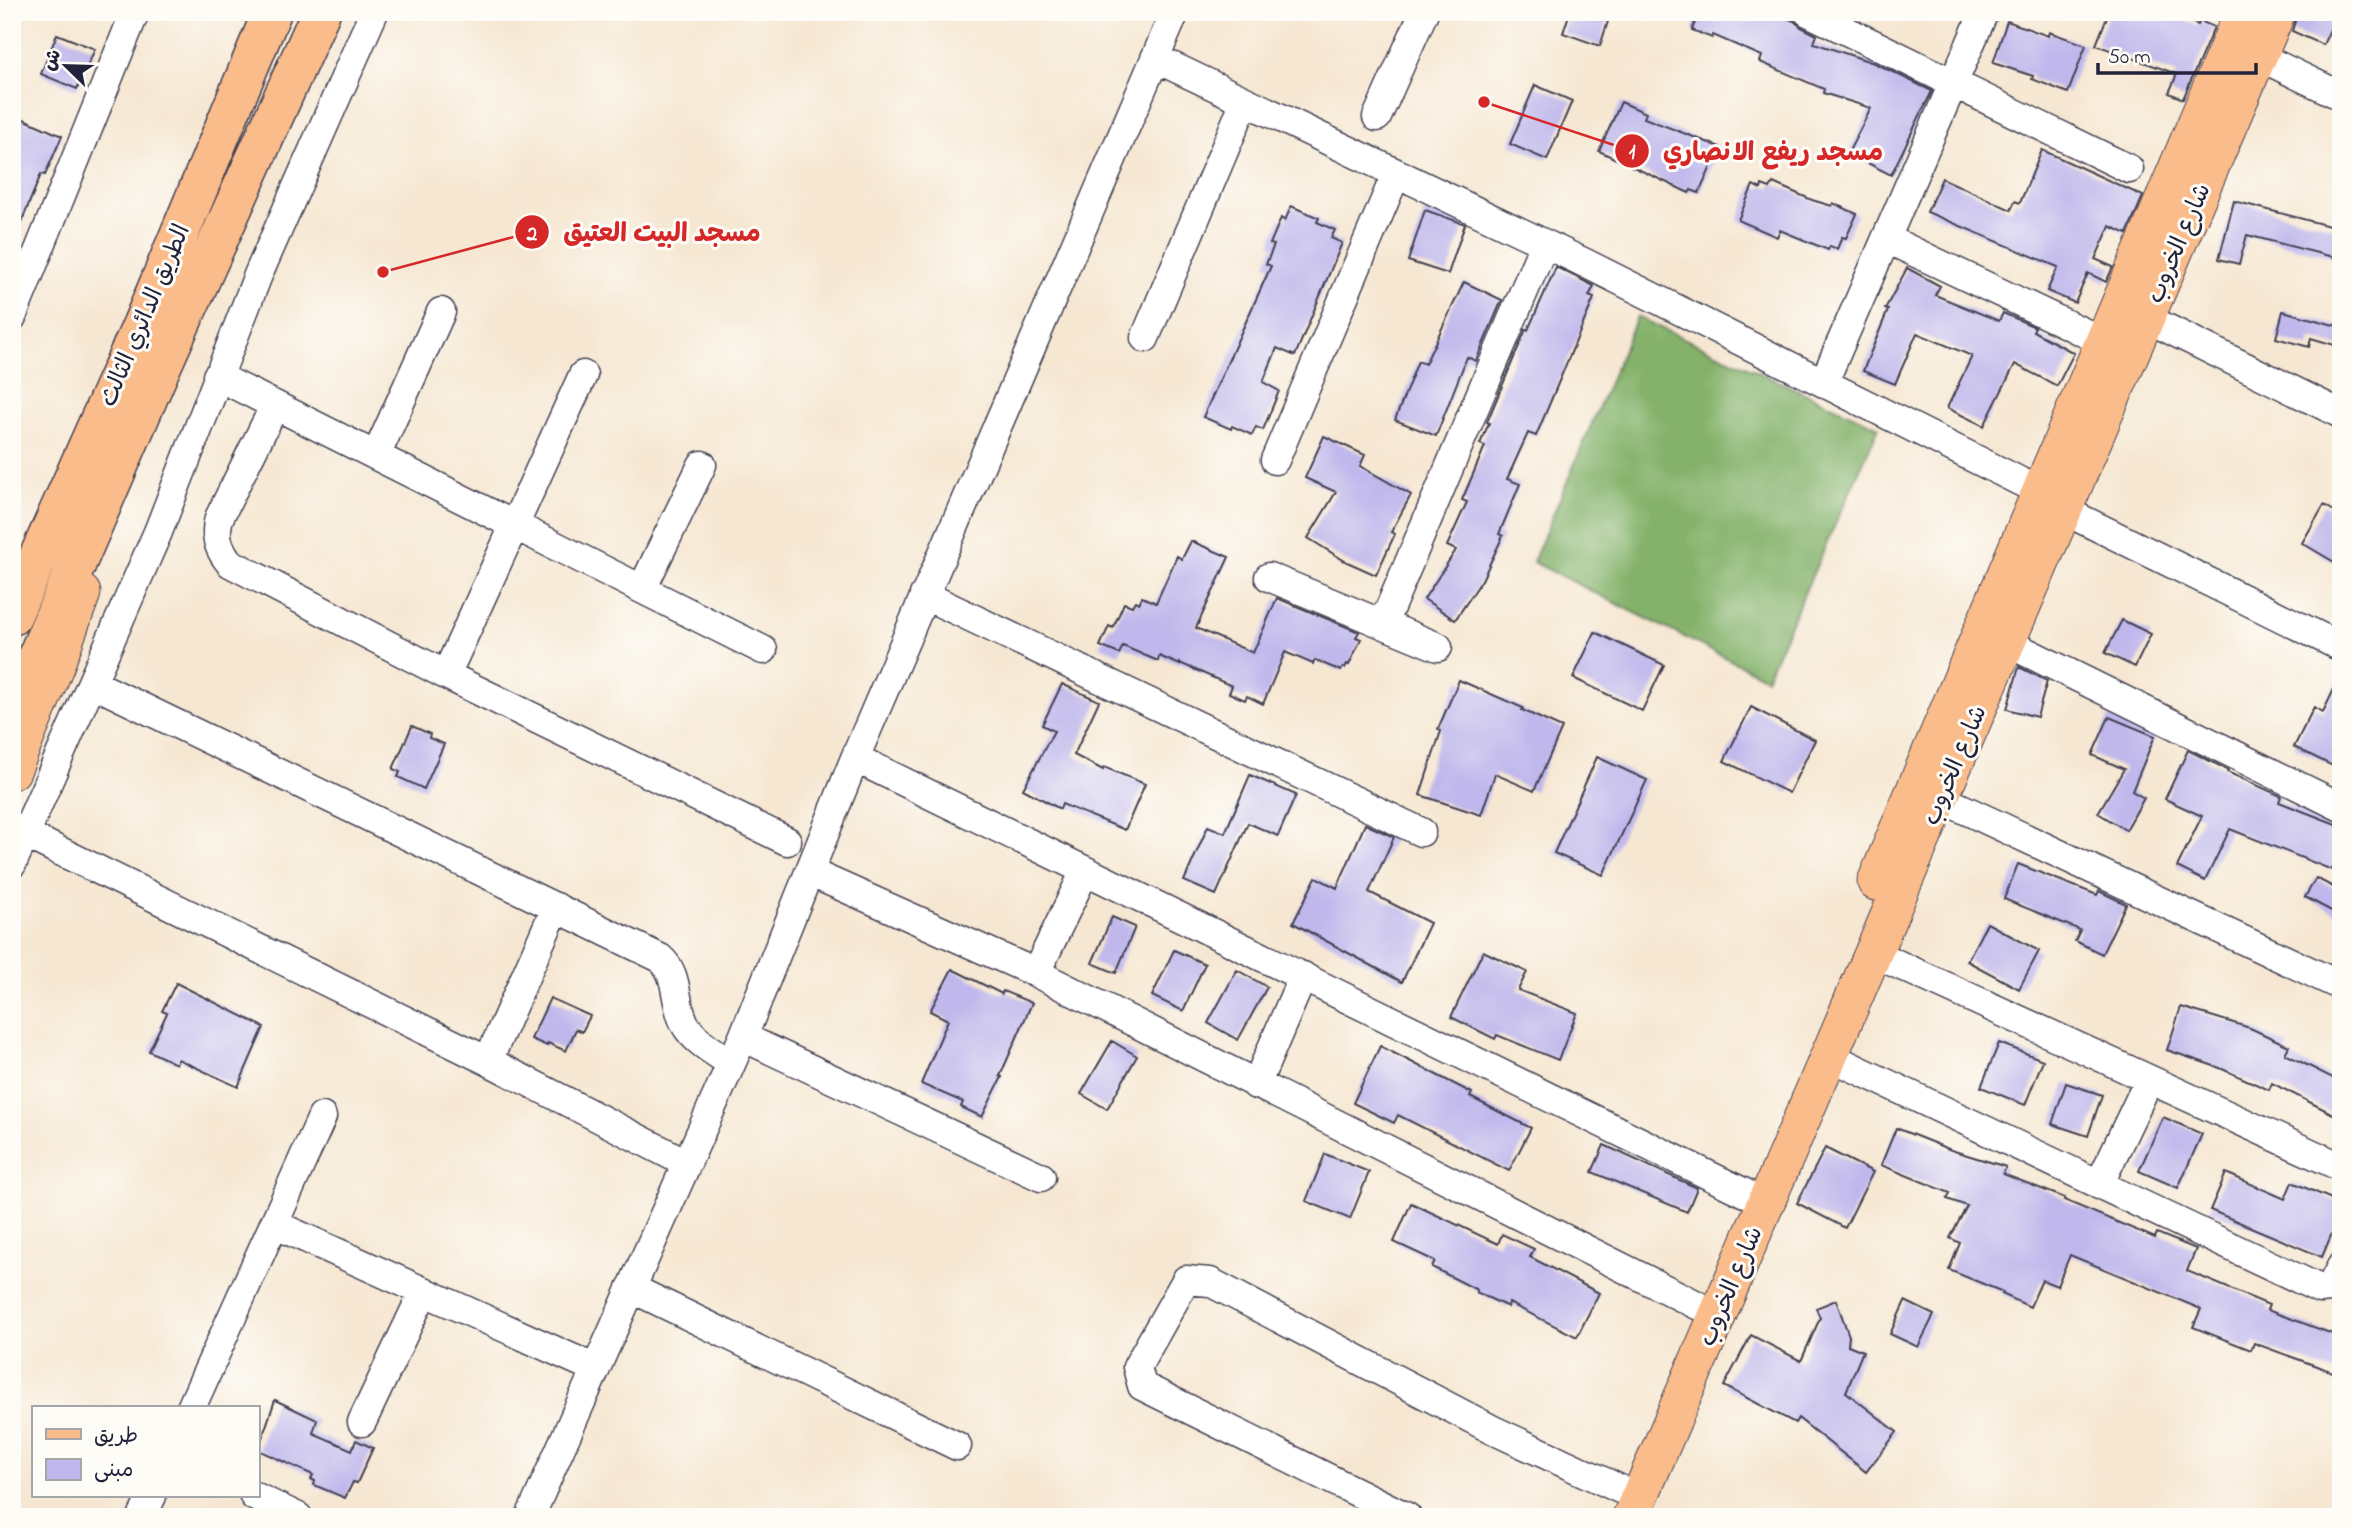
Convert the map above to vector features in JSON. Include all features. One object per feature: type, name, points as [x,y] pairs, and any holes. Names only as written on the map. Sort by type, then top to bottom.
[{"type":"highway","name":"الطريق الدائري الثالث","points":[[12,616],[142,324],[272,12]]},
{"type":"highway","name":"الطريق الدائري الثالث","points":[[12,714],[162,366],[321,12]]},
{"type":"main road","name":"شارع الخروب","points":[[1619,1508],[1697,1306],[1745,1193],[2052,501],[2146,318],[2253,24]]},
{"type":"main road","name":"شارع الخروب","points":[[1619,1508],[1829,1056],[1874,953],[2006,642],[2104,342],[2253,24]]},
{"type":"main road","points":[[12,771],[57,664],[162,366]]},
{"type":"main road","points":[[12,604],[61,507]]},
{"type":"street","points":[[12,317],[135,12]]},
{"type":"street","points":[[12,864],[158,533],[258,275],[374,12]]},
{"type":"street","points":[[530,1517],[737,1050],[855,758],[1175,12]]},
{"type":"street","points":[[1377,117],[1424,12]]},
{"type":"street","points":[[1808,12],[2129,169]]},
{"type":"street","points":[[1824,382],[1984,12]]},
{"type":"street","points":[[2253,24],[2341,96]]},
{"type":"street","points":[[1155,58],[1544,244],[1824,382],[2341,647]]},
{"type":"street","points":[[1144,338],[1245,101]]},
{"type":"street","points":[[1275,460],[1396,174]]},
{"type":"street","points":[[1887,239],[2104,342]]},
{"type":"street","points":[[1383,624],[1544,244]]},
{"type":"street","points":[[376,456],[441,312]]},
{"type":"street","points":[[2146,318],[2341,414]]},
{"type":"street","points":[[446,675],[583,375]]},
{"type":"street","points":[[217,376],[763,650]]},
{"type":"street","points":[[275,405],[219,517],[216,537],[223,556],[237,569],[446,675],[787,841]]},
{"type":"street","points":[[642,589],[702,466]]},
{"type":"street","points":[[1269,577],[1438,648]]},
{"type":"street","points":[[924,595],[1420,832]]},
{"type":"street","points":[[2006,642],[2341,807]]},
{"type":"street","points":[[92,683],[660,958],[674,978],[680,1014],[688,1029],[700,1041],[737,1050],[1041,1177]]},
{"type":"street","points":[[855,758],[1745,1193]]},
{"type":"street","points":[[1940,798],[2341,986]]},
{"type":"street","points":[[25,834],[488,1060],[686,1163]]},
{"type":"street","points":[[1036,973],[1085,871]]},
{"type":"street","points":[[809,872],[1036,973],[1697,1306]]},
{"type":"street","points":[[488,1060],[556,908]]},
{"type":"street","points":[[1874,953],[2341,1167]]},
{"type":"street","points":[[1256,1085],[1303,976]]},
{"type":"street","points":[[1829,1056],[2320,1289],[2330,1288],[2341,1267]]},
{"type":"street","points":[[2099,1185],[2149,1080]]},
{"type":"street","points":[[192,1406],[323,1117]]},
{"type":"street","points":[[274,1224],[596,1369]]},
{"type":"street","points":[[1407,1517],[1142,1386],[1137,1367],[1186,1280],[1210,1282],[1493,1430],[1619,1508]]},
{"type":"street","points":[[631,1289],[957,1446]]},
{"type":"street","points":[[362,1422],[424,1291]]},
{"type":"street","points":[[142,1517],[151,1498]]},
{"type":"street","points":[[258,1498],[298,1517]]},
{"type":"green space","points":[[1637,317],[1879,427],[1766,678],[1533,562]]},
{"type":"building","points":[[1570,12],[1611,12],[1600,46],[1563,33]]},
{"type":"building","points":[[1699,12],[1773,12],[1817,35],[1814,43],[1874,63],[1932,91],[1891,175],[1848,153],[1871,108],[1823,93],[1824,89],[1760,62],[1762,56],[1713,35],[1712,38],[1692,30]]},
{"type":"building","points":[[2109,12],[2166,12],[2198,25],[2200,21],[2214,27],[2183,99],[2169,93],[2177,74],[2096,45]]},
{"type":"building","points":[[2298,12],[2338,12],[2323,45],[2292,31]]},
{"type":"building","points":[[2007,21],[2048,36],[2049,32],[2086,45],[2068,93],[2032,79],[2033,76],[1993,63]]},
{"type":"building","points":[[57,34],[95,49],[77,89],[41,74]]},
{"type":"building","points":[[1535,85],[1572,101],[1547,160],[1510,144]]},
{"type":"building","points":[[1621,102],[1646,113],[1644,118],[1720,147],[1699,193],[1691,190],[1689,193],[1599,151]]},
{"type":"building","points":[[19,117],[62,136],[45,175],[41,174],[13,243],[12,133]]},
{"type":"building","points":[[2042,150],[2143,196],[2127,234],[2110,226],[2095,259],[2113,267],[2106,282],[2088,273],[2075,303],[2047,291],[2058,267],[1927,212],[1942,178],[2011,210],[2015,201],[2020,203]]},
{"type":"building","points":[[1773,183],[1812,200],[1832,206],[1833,203],[1857,214],[1846,238],[1842,237],[1837,249],[1830,246],[1828,250],[1780,230],[1777,237],[1738,220],[1753,185],[1761,189],[1762,185],[1770,188]]},
{"type":"building","points":[[2234,201],[2341,229],[2341,259],[2247,235],[2239,264],[2219,259]]},
{"type":"building","points":[[1291,206],[1319,218],[1317,222],[1335,230],[1331,238],[1342,243],[1295,356],[1277,348],[1263,382],[1279,391],[1263,430],[1256,427],[1252,435],[1203,417],[1271,266],[1266,264],[1274,245],[1270,244],[1281,218],[1285,221]]},
{"type":"building","points":[[1425,210],[1465,224],[1448,274],[1408,261]]},
{"type":"building","points":[[1556,267],[1594,286],[1589,296],[1594,298],[1536,436],[1528,433],[1507,479],[1520,484],[1499,534],[1503,536],[1482,580],[1455,620],[1424,599],[1456,550],[1447,546],[1467,502],[1462,500],[1485,446],[1480,444],[1489,423],[1487,422],[1526,329],[1528,330]]},
{"type":"building","points":[[1907,268],[1940,286],[1935,295],[1999,321],[2003,313],[2035,327],[2033,331],[2074,353],[2057,386],[2015,364],[1984,426],[1947,408],[1972,356],[1917,333],[1895,384],[1863,371],[1888,310],[1885,309]]},
{"type":"building","points":[[1464,282],[1502,300],[1476,361],[1467,357],[1436,436],[1395,420],[1418,361],[1425,364]]},
{"type":"building","points":[[2283,311],[2341,327],[2341,347],[2311,338],[2309,347],[2276,338]]},
{"type":"building","points":[[1324,436],[1365,455],[1360,466],[1411,495],[1391,532],[1395,534],[1376,575],[1345,561],[1308,538],[1336,492],[1305,478]]},
{"type":"building","points":[[2324,505],[2341,515],[2341,566],[2302,543]]},
{"type":"building","points":[[1191,541],[1229,557],[1196,628],[1253,653],[1277,598],[1359,632],[1356,637],[1361,639],[1349,665],[1341,671],[1315,660],[1313,664],[1285,652],[1263,704],[1247,696],[1245,700],[1229,693],[1232,686],[1180,663],[1159,656],[1158,661],[1123,646],[1119,654],[1100,646],[1109,626],[1113,628],[1124,603],[1132,606],[1135,601],[1139,603],[1142,597],[1156,603],[1177,556],[1182,559]]},
{"type":"building","points":[[2122,620],[2151,634],[2135,667],[2105,653]]},
{"type":"building","points":[[1595,632],[1664,665],[1642,711],[1573,678]]},
{"type":"building","points":[[2019,667],[2047,681],[2037,717],[2007,709]]},
{"type":"building","points":[[2341,675],[2341,770],[2294,747],[2314,707],[2323,712]]},
{"type":"building","points":[[1459,680],[1562,728],[1534,791],[1495,774],[1481,815],[1420,795],[1441,731],[1438,729]]},
{"type":"building","points":[[1062,684],[1099,701],[1074,755],[1103,770],[1104,767],[1145,784],[1125,830],[1062,804],[1060,809],[1023,789],[1054,731],[1042,725]]},
{"type":"building","points":[[1751,707],[1815,740],[1789,793],[1724,761]]},
{"type":"building","points":[[2109,717],[2155,736],[2132,791],[2144,798],[2126,830],[2098,813],[2124,769],[2092,755]]},
{"type":"building","points":[[412,726],[430,734],[429,738],[444,744],[424,789],[398,777],[400,772],[393,769]]},
{"type":"building","points":[[2188,750],[2228,770],[2227,772],[2281,796],[2279,802],[2341,826],[2341,848],[2332,870],[2230,829],[2205,881],[2177,867],[2202,816],[2165,799]]},
{"type":"building","points":[[1597,757],[1647,780],[1603,875],[1554,853]]},
{"type":"building","points":[[1250,775],[1296,795],[1278,836],[1248,823],[1216,895],[1184,881],[1208,826],[1225,833]]},
{"type":"building","points":[[1365,824],[1394,837],[1369,892],[1430,923],[1402,982],[1293,923],[1316,877],[1337,888]]},
{"type":"building","points":[[2018,864],[2097,895],[2099,891],[2126,904],[2102,954],[2075,941],[2080,930],[2004,899]]},
{"type":"building","points":[[2316,878],[2341,891],[2341,916],[2305,897]]},
{"type":"building","points":[[1112,917],[1135,927],[1116,973],[1092,963]]},
{"type":"building","points":[[1987,923],[2039,951],[2019,989],[1967,961]]},
{"type":"building","points":[[1174,950],[1205,964],[1183,1011],[1152,996]]},
{"type":"building","points":[[1483,951],[1527,972],[1518,990],[1577,1013],[1558,1060],[1497,1035],[1495,1039],[1451,1017]]},
{"type":"building","points":[[952,969],[1002,994],[1003,991],[1032,1003],[1000,1076],[1002,1077],[982,1117],[961,1107],[963,1102],[921,1084],[948,1020],[930,1011]]},
{"type":"building","points":[[1237,970],[1267,987],[1238,1040],[1208,1023]]},
{"type":"building","points":[[176,983],[264,1027],[238,1087],[178,1059],[176,1064],[149,1051],[167,1013],[162,1011]]},
{"type":"building","points":[[550,998],[590,1016],[582,1032],[576,1029],[566,1051],[531,1039]]},
{"type":"building","points":[[2181,1007],[2250,1028],[2289,1046],[2285,1054],[2341,1082],[2341,1118],[2272,1083],[2269,1090],[2220,1068],[2167,1050]]},
{"type":"building","points":[[1112,1041],[1137,1056],[1107,1109],[1081,1094]]},
{"type":"building","points":[[1999,1043],[2043,1060],[2025,1105],[1981,1087]]},
{"type":"building","points":[[1380,1046],[1472,1093],[1470,1097],[1531,1128],[1509,1171],[1398,1115],[1394,1123],[1353,1103]]},
{"type":"building","points":[[2066,1083],[2102,1095],[2088,1136],[2052,1124]]},
{"type":"building","points":[[2163,1117],[2202,1134],[2178,1188],[2139,1171]]},
{"type":"building","points":[[1896,1128],[1951,1150],[2006,1167],[2003,1174],[2155,1238],[2157,1233],[2196,1249],[2187,1271],[2269,1305],[2267,1310],[2341,1337],[2341,1375],[2254,1343],[2251,1350],[2193,1327],[2201,1309],[2070,1255],[2057,1286],[2042,1280],[2030,1307],[2002,1294],[2003,1292],[1949,1270],[1960,1243],[1950,1238],[1967,1206],[1947,1199],[1950,1193],[1881,1165]]},
{"type":"building","points":[[1604,1145],[1697,1188],[1687,1212],[1592,1172]]},
{"type":"building","points":[[1825,1148],[1873,1172],[1845,1228],[1797,1203]]},
{"type":"building","points":[[1325,1154],[1369,1172],[1350,1219],[1306,1201]]},
{"type":"building","points":[[2226,1173],[2285,1199],[2292,1182],[2341,1203],[2341,1212],[2322,1257],[2210,1210]]},
{"type":"building","points":[[1411,1203],[1498,1244],[1502,1234],[1534,1249],[1530,1257],[1599,1293],[1577,1337],[1509,1303],[1508,1307],[1476,1292],[1477,1290],[1432,1267],[1435,1261],[1394,1242]]},
{"type":"building","points":[[1836,1300],[1849,1336],[1848,1345],[1863,1351],[1846,1392],[1897,1432],[1866,1472],[1798,1418],[1795,1423],[1724,1386],[1751,1335],[1801,1361],[1820,1318],[1816,1308]]},
{"type":"building","points":[[1905,1301],[1934,1315],[1918,1347],[1890,1334]]},
{"type":"building","points":[[275,1400],[317,1420],[313,1433],[352,1450],[356,1440],[373,1448],[357,1483],[353,1482],[345,1498],[314,1485],[315,1481],[311,1479],[313,1475],[259,1450]]},
{"type":"place","name":"مسجد ريفع الانصاري","points":[[1484,102]]},
{"type":"place","name":"مسجد البيت العتيق","points":[[383,272]]}]
